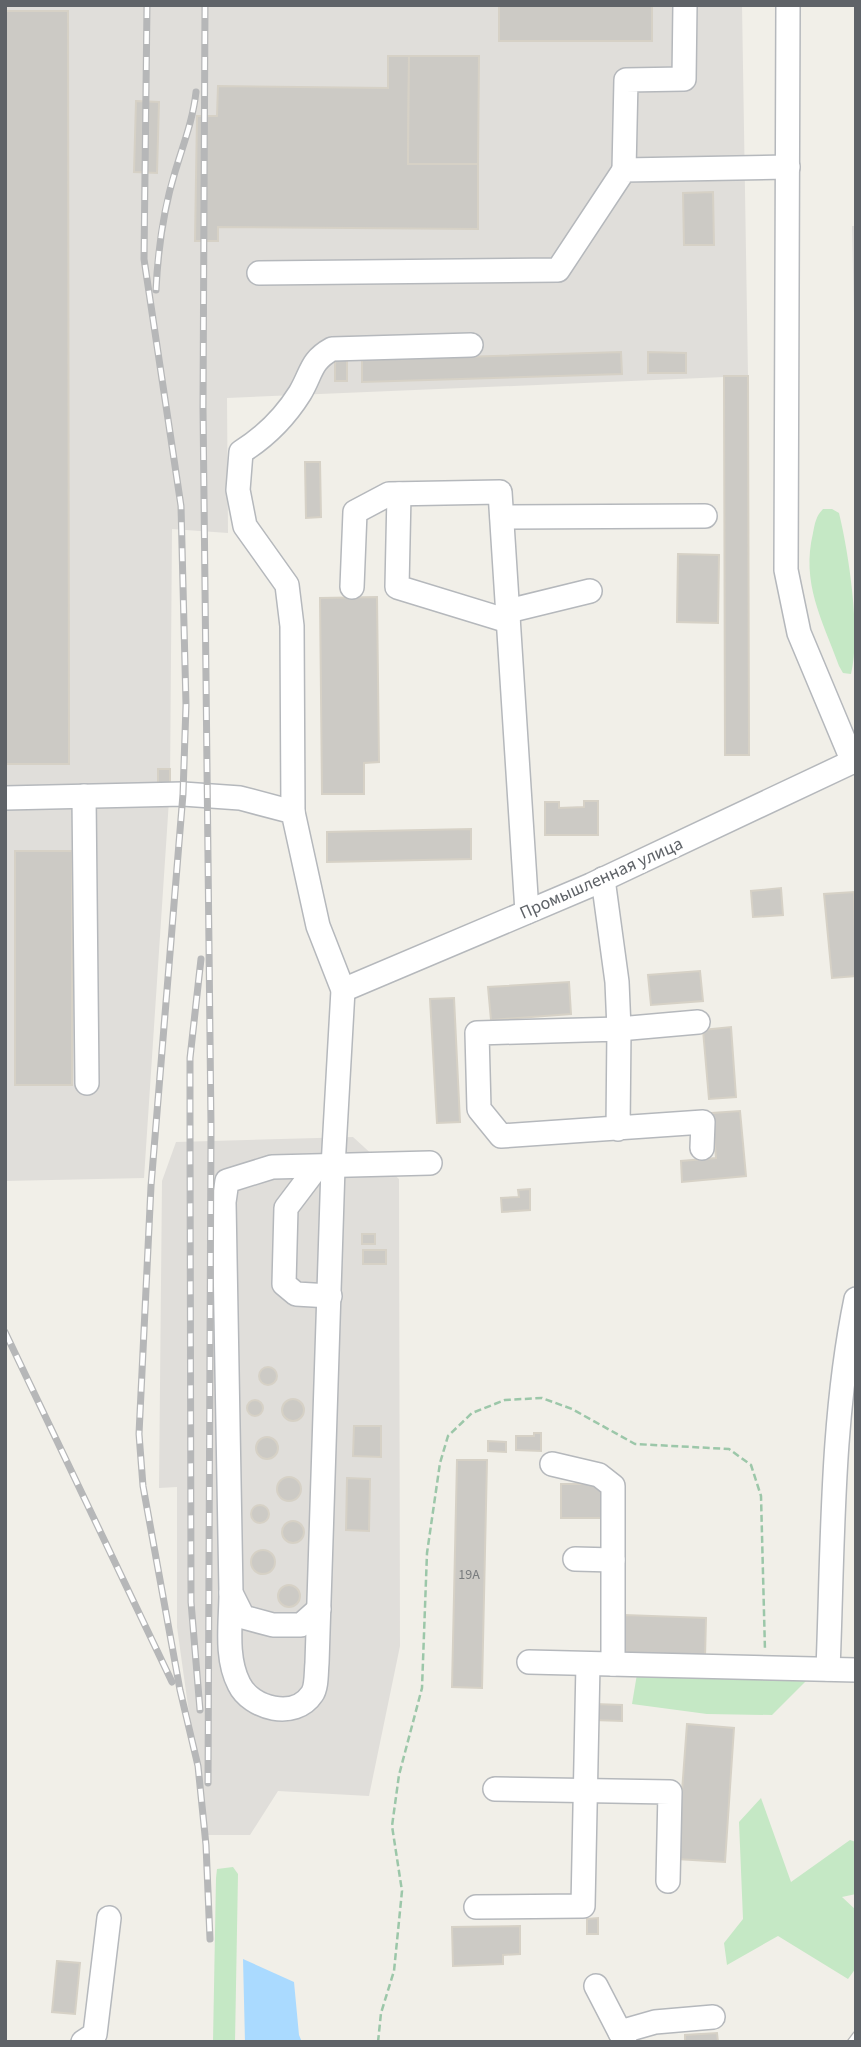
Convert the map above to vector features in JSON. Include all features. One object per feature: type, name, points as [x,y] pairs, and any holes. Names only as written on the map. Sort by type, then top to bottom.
[{"type":"street","points":[[259,273],[558,270],[624,170],[626,80],[684,79],[685,5]]},
{"type":"street","points":[[788,5],[786,570],[799,633],[854,761]]},
{"type":"street","points":[[624,170],[788,167]]},
{"type":"street","points":[[430,1163],[325,1167],[272,1167],[227,1181],[224,1202],[233,1670],[240,1687],[250,1698],[275,1709],[302,1705],[313,1693],[320,1609],[330,1296],[325,1167],[344,990],[318,926],[293,813],[292,626],[287,585],[245,526],[238,490],[241,452],[279,422],[301,392],[317,357],[332,349],[471,345]]},
{"type":"street","points":[[352,587],[355,512],[389,494],[500,492],[527,912]]},
{"type":"street","points":[[399,494],[397,587],[508,616],[590,591]]},
{"type":"street","points":[[502,517],[705,516]]},
{"type":"street","name":"Промышленная улица","points":[[344,990],[603,879],[854,761]]},
{"type":"street","points":[[5,798],[183,794],[240,798],[293,813]]},
{"type":"street","points":[[84,796],[87,1083]]},
{"type":"street","points":[[603,879],[617,982],[618,1129]]},
{"type":"street","points":[[698,1022],[619,1029],[477,1033],[479,1110],[501,1136],[703,1122],[702,1148]]},
{"type":"street","points":[[325,1167],[286,1208],[284,1284],[296,1294],[330,1296]]},
{"type":"street","points":[[828,1670],[836,1472],[846,1349],[856,1299]]},
{"type":"street","points":[[552,1464],[599,1475],[613,1486],[613,1664]]},
{"type":"street","points":[[575,1559],[613,1560]]},
{"type":"street","points":[[232,1593],[243,1617],[273,1625],[301,1625],[320,1609]]},
{"type":"street","points":[[529,1662],[856,1670]]},
{"type":"street","points":[[476,1907],[583,1906],[588,1664]]},
{"type":"street","points":[[495,1789],[670,1792],[668,1881]]},
{"type":"street","points":[[83,2042],[95,2034],[109,1918]]},
{"type":"street","points":[[596,1986],[622,2037],[655,2022],[713,2017]]},
{"type":"path","points":[[378,2042],[381,2013],[394,1971],[402,1891],[392,1826],[399,1775],[422,1688],[427,1553],[440,1463],[448,1437],[472,1413],[505,1400],[542,1398],[572,1409],[635,1444],[729,1449],[751,1465],[761,1496],[766,1668]]},
{"type":"shaded area","points":[[5,5],[742,5],[748,376],[227,398],[228,533],[172,529],[170,785],[144,1178],[5,1181]]},
{"type":"shaded area","points":[[852,226],[856,226],[856,400]]},
{"type":"shaded area","points":[[353,1137],[399,1179],[400,1646],[369,1796],[278,1791],[250,1835],[206,1835],[177,1627],[177,1487],[159,1488],[162,1181],[176,1142]]},
{"type":"green space","points":[[823,509],[832,509],[839,513],[846,550],[855,638],[851,674],[843,673],[839,666],[811,585],[810,551],[815,523]]},
{"type":"green space","points":[[637,1674],[806,1681],[772,1715],[707,1714],[632,1704]]},
{"type":"green space","points":[[761,1798],[791,1882],[850,1840],[856,1842],[856,1894],[842,1897],[856,1910],[856,1968],[848,1979],[778,1936],[727,1965],[724,1943],[743,1919],[739,1822]]},
{"type":"green space","points":[[233,1867],[238,1874],[235,2042],[213,2042],[217,1869]]},
{"type":"water","points":[[243,1959],[294,1982],[302,2042],[245,2042]]},
{"type":"building","points":[[499,5],[652,5],[652,41],[499,41]]},
{"type":"building","points":[[5,11],[68,11],[69,764],[5,764]]},
{"type":"building","points":[[388,56],[409,56],[408,164],[478,164],[478,229],[218,227],[218,241],[195,241],[197,116],[217,116],[218,86],[388,88]]},
{"type":"building","points":[[409,56],[479,56],[478,164],[408,164]]},
{"type":"building","points":[[136,101],[159,102],[157,173],[134,172]]},
{"type":"building","points":[[713,192],[714,245],[684,245],[683,193]]},
{"type":"building","points":[[621,352],[622,374],[362,382],[362,360]]},
{"type":"building","points":[[648,352],[686,353],[686,373],[648,373]]},
{"type":"building","points":[[335,356],[347,356],[347,381],[335,381]]},
{"type":"building","points":[[724,376],[748,376],[749,755],[725,755]]},
{"type":"building","points":[[305,462],[320,462],[321,517],[306,518]]},
{"type":"building","points":[[678,554],[719,555],[718,623],[677,622]]},
{"type":"building","points":[[377,597],[379,762],[364,763],[364,794],[322,794],[320,598]]},
{"type":"building","points":[[158,769],[170,769],[170,785],[158,786]]},
{"type":"building","points":[[584,801],[598,801],[598,835],[545,835],[545,802],[559,802],[559,808],[584,807]]},
{"type":"building","points":[[471,829],[471,859],[327,862],[327,832]]},
{"type":"building","points":[[15,851],[72,851],[72,1085],[15,1085]]},
{"type":"building","points":[[781,888],[783,915],[753,917],[751,891]]},
{"type":"building","points":[[854,892],[856,976],[832,978],[824,894]]},
{"type":"building","points":[[700,971],[703,1001],[651,1005],[648,975]]},
{"type":"building","points":[[569,982],[571,1014],[491,1020],[488,987]]},
{"type":"building","points":[[454,998],[460,1122],[437,1123],[430,999]]},
{"type":"building","points":[[731,1027],[736,1097],[709,1099],[703,1030]]},
{"type":"building","points":[[740,1111],[746,1176],[682,1182],[681,1161],[716,1158],[712,1113]]},
{"type":"building","points":[[530,1189],[530,1210],[502,1212],[501,1198],[519,1197],[518,1190]]},
{"type":"building","points":[[362,1234],[375,1234],[375,1244],[362,1244]]},
{"type":"building","points":[[363,1250],[386,1250],[386,1264],[363,1264]]},
{"type":"building","points":[[268,1367],[274,1370],[277,1376],[274,1382],[268,1385],[262,1382],[259,1376],[262,1370]]},
{"type":"building","points":[[293,1399],[301,1402],[304,1410],[301,1418],[293,1421],[285,1418],[282,1410],[285,1402]]},
{"type":"building","points":[[255,1400],[261,1402],[261,1414],[255,1416],[249,1414],[247,1408],[249,1402]]},
{"type":"building","points":[[354,1426],[381,1426],[381,1457],[353,1456]]},
{"type":"building","points":[[534,1433],[541,1433],[541,1451],[516,1450],[516,1436],[534,1436]]},
{"type":"building","points":[[267,1437],[275,1440],[278,1448],[275,1456],[267,1459],[259,1456],[256,1448],[259,1440]]},
{"type":"building","points":[[488,1441],[506,1442],[506,1452],[488,1451]]},
{"type":"building","points":[[457,1460],[487,1460],[482,1688],[452,1687]]},
{"type":"building","points":[[289,1477],[300,1484],[301,1489],[294,1500],[289,1501],[278,1494],[277,1489],[284,1478]]},
{"type":"building","points":[[347,1478],[370,1479],[369,1531],[346,1530]]},
{"type":"building","points":[[561,1484],[602,1484],[602,1518],[561,1518]]},
{"type":"building","points":[[260,1505],[266,1508],[269,1514],[266,1520],[260,1523],[254,1520],[251,1514],[254,1508]]},
{"type":"building","points":[[293,1521],[301,1524],[304,1532],[301,1540],[293,1543],[285,1540],[282,1532],[285,1524]]},
{"type":"building","points":[[263,1550],[271,1554],[275,1562],[271,1570],[263,1574],[255,1570],[251,1562],[255,1554]]},
{"type":"building","points":[[289,1585],[297,1588],[300,1596],[297,1604],[289,1607],[281,1604],[278,1596],[281,1588]]},
{"type":"building","points":[[624,1615],[706,1618],[705,1658],[623,1656]]},
{"type":"building","points":[[594,1704],[622,1705],[622,1721],[594,1720]]},
{"type":"building","points":[[687,1724],[734,1728],[725,1862],[677,1859]]},
{"type":"building","points":[[598,1918],[598,1934],[587,1934],[587,1919]]},
{"type":"building","points":[[520,1926],[520,1954],[503,1955],[503,1964],[453,1966],[452,1927]]},
{"type":"building","points":[[57,1961],[80,1963],[75,2014],[52,2012]]},
{"type":"building","points":[[717,2033],[718,2042],[685,2042],[685,2035]]},
{"type":"railway","points":[[147,5],[144,259],[181,506],[186,705],[183,794],[151,1186],[139,1434],[143,1486],[180,1690],[198,1766],[206,1845],[210,1939]]},
{"type":"railway","points":[[205,5],[203,408],[211,1127],[208,1783]]},
{"type":"railway","points":[[156,290],[164,216],[196,92]]},
{"type":"railway","points":[[200,1710],[191,1602],[190,1058],[201,959]]},
{"type":"railway","points":[[5,1332],[172,1682]]},
{"type":"railway","points":[[850,2042],[856,2034]]}]
